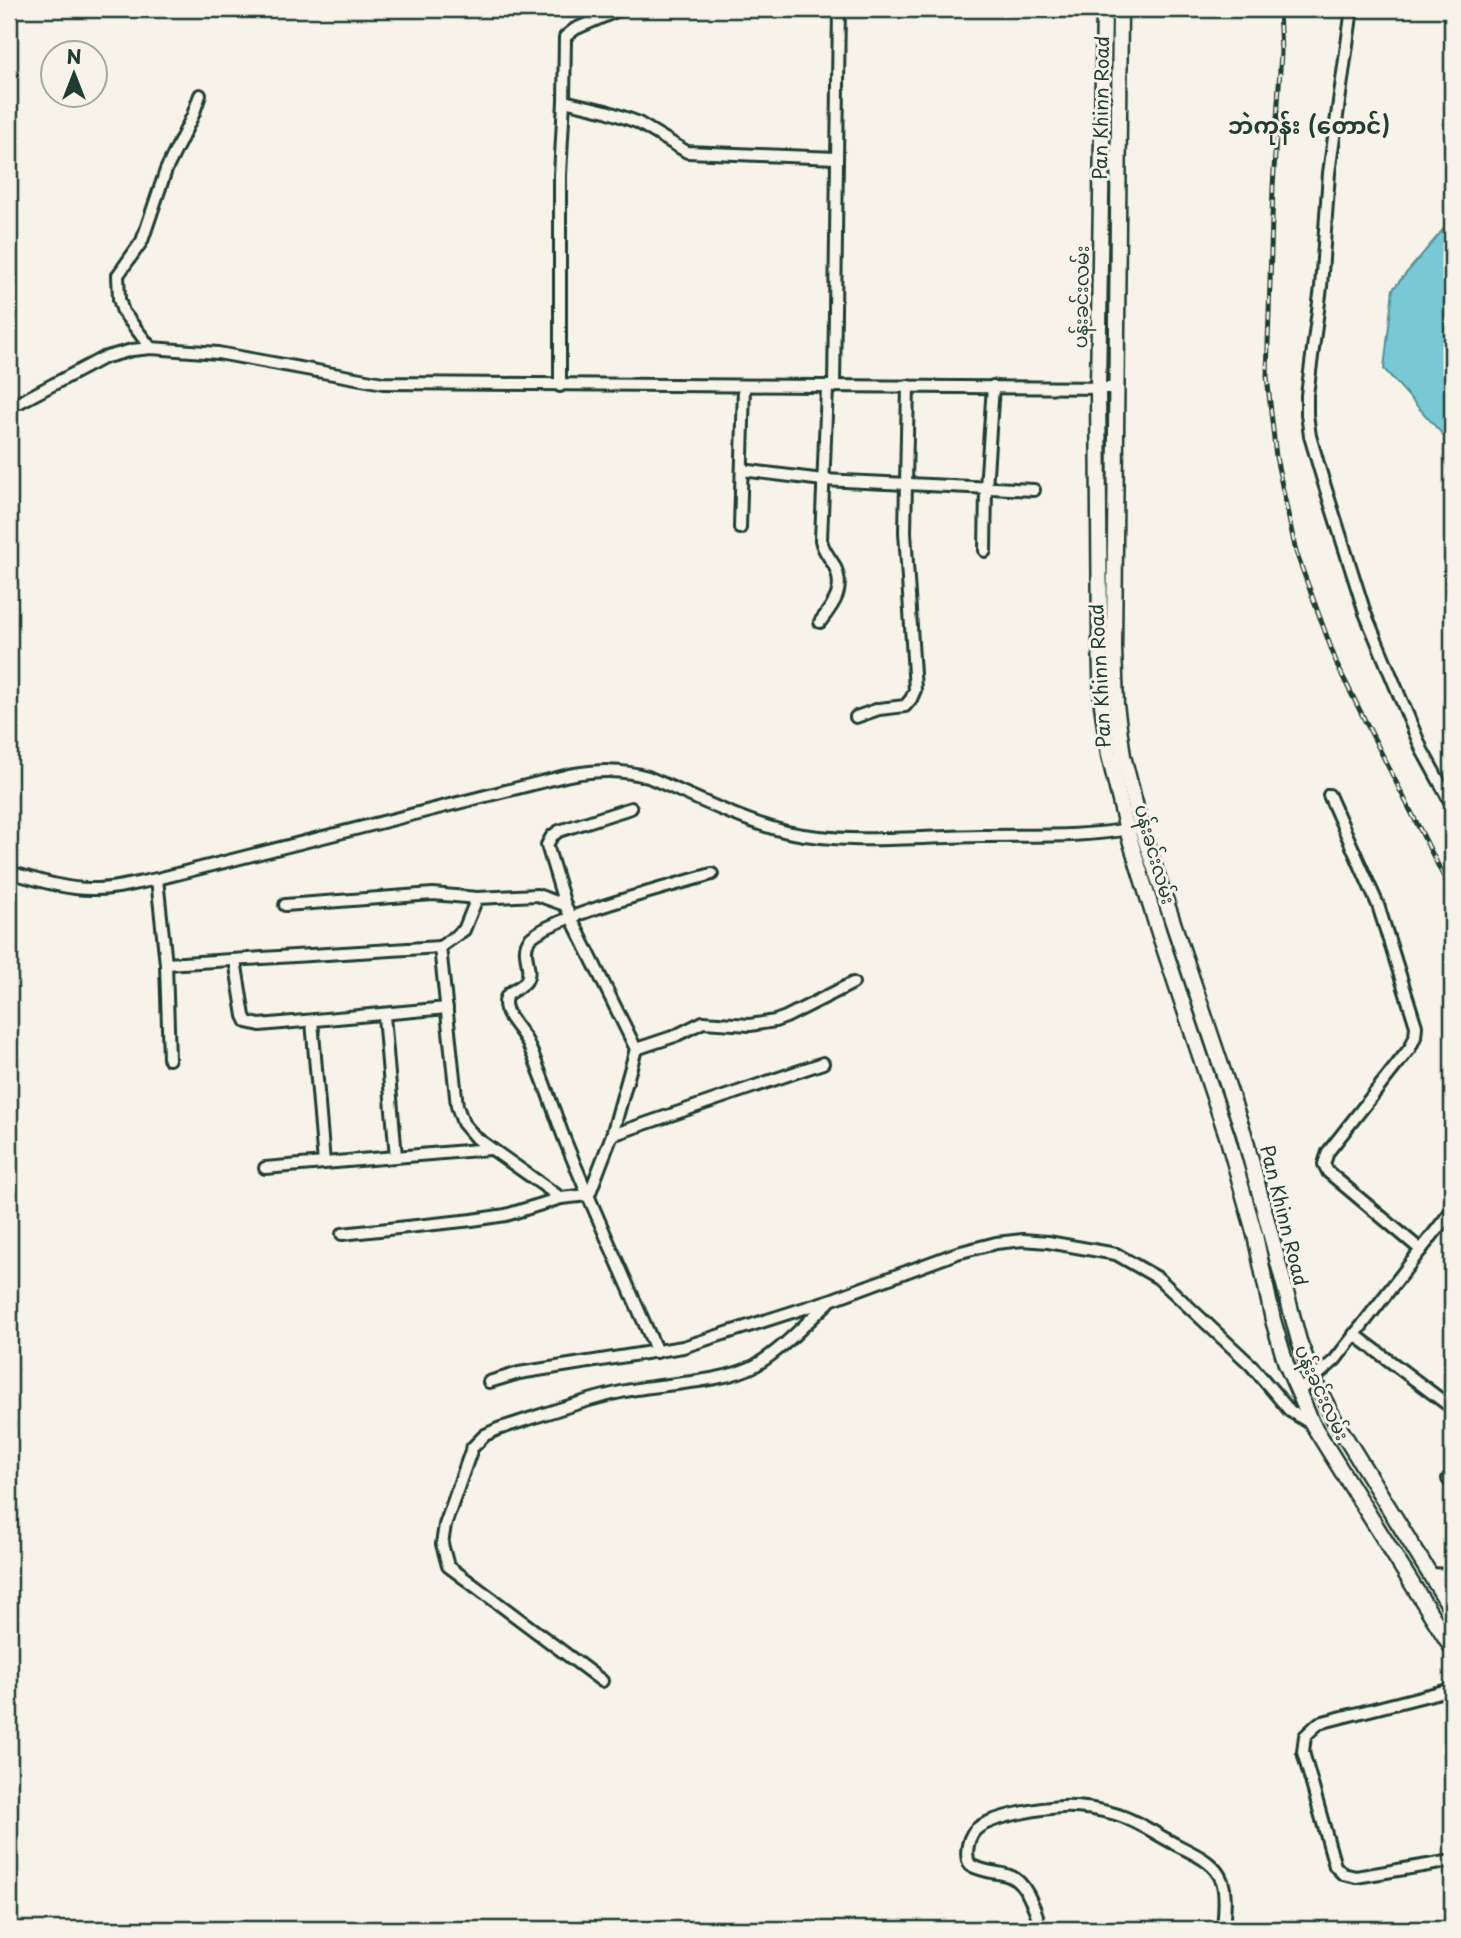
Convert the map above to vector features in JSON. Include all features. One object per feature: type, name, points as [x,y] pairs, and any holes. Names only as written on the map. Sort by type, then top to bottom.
[{"type":"main road","name":"ပန်းခင်းလမ်း","points":[[1104,9],[1098,387],[1102,705],[1109,755],[1134,829],[1159,933],[1227,1136],[1255,1235],[1273,1320],[1286,1364],[1313,1424],[1452,1648]]},
{"type":"main road","name":"Pan Khinn Road","points":[[1120,9],[1114,648],[1116,705],[1134,829],[1244,1134],[1286,1299],[1314,1380],[1334,1419],[1452,1609]]},
{"type":"street","points":[[561,386],[560,188],[565,37],[575,29],[621,9]]},
{"type":"street","points":[[820,622],[839,597],[840,589],[835,567],[825,554],[821,540],[830,387],[839,9]]},
{"type":"street","points":[[1352,9],[1329,173],[1321,287],[1307,414],[1319,467],[1365,613],[1422,750],[1452,805]]},
{"type":"street","points":[[151,348],[123,312],[119,299],[118,275],[142,241],[166,170],[200,95]]},
{"type":"street","points":[[564,101],[637,122],[687,152],[837,158]]},
{"type":"street","points":[[132,325],[132,349]]},
{"type":"street","points":[[9,404],[20,402],[86,365],[132,349],[151,348],[229,355],[366,382],[561,386],[1116,388]]},
{"type":"street","points":[[856,717],[878,709],[905,706],[915,690],[904,485],[908,386]]},
{"type":"street","points":[[985,551],[993,386]]},
{"type":"street","points":[[740,528],[744,387]]},
{"type":"street","points":[[743,470],[823,480],[1034,490]]},
{"type":"street","points":[[9,872],[61,886],[92,890],[157,879],[569,775],[601,770],[632,772],[763,823],[786,831],[813,835],[852,838],[1079,834],[1134,829]]},
{"type":"street","points":[[1329,795],[1378,905],[1416,1027],[1410,1048],[1328,1152],[1324,1164],[1328,1172],[1421,1250]]},
{"type":"street","points":[[589,1195],[612,1135],[636,1049],[570,917],[547,845],[559,831],[631,808]]},
{"type":"street","points":[[657,1352],[589,1195],[527,1041],[505,1005],[506,997],[527,980],[525,949],[533,936],[570,917],[712,874]]},
{"type":"street","points":[[157,879],[166,964],[169,1059]]},
{"type":"street","points":[[285,905],[433,894],[477,898],[537,895],[565,905]]},
{"type":"street","points":[[166,964],[440,947],[464,930],[477,898]]},
{"type":"street","points":[[440,947],[457,1106],[463,1123],[490,1149],[561,1198]]},
{"type":"street","points":[[235,960],[241,1003],[247,1022],[260,1025],[384,1016],[446,1008]]},
{"type":"street","points":[[636,1049],[676,1036],[704,1022],[750,1025],[775,1021],[853,983]]},
{"type":"street","points":[[384,1016],[396,1157]]},
{"type":"street","points":[[312,1021],[324,1163]]},
{"type":"street","points":[[612,1135],[823,1063]]},
{"type":"street","points":[[265,1168],[490,1149]]},
{"type":"street","points":[[342,1234],[483,1219],[506,1215],[561,1198],[589,1195]]},
{"type":"street","points":[[1298,1392],[1335,1360],[1452,1210]]},
{"type":"street","points":[[489,1382],[519,1373],[683,1346],[833,1298],[957,1253],[996,1243],[1048,1241],[1115,1254],[1158,1278],[1251,1365],[1290,1411],[1313,1424]]},
{"type":"street","points":[[601,1681],[448,1566],[442,1544],[444,1525],[472,1448],[485,1435],[498,1429],[588,1400],[735,1373],[755,1365],[773,1353],[833,1298]]},
{"type":"street","points":[[1354,1334],[1452,1408]]},
{"type":"street","points":[[1429,1574],[1452,1575]]},
{"type":"street","points":[[1452,1689],[1319,1723],[1306,1736],[1303,1752],[1335,1867],[1343,1874],[1356,1877],[1452,1861]]},
{"type":"street","points":[[1038,1929],[1036,1910],[1027,1890],[1018,1879],[1007,1874],[970,1865],[969,1843],[972,1833],[979,1826],[1018,1813],[1064,1807],[1113,1814],[1128,1819],[1208,1862],[1222,1880],[1223,1929]]},
{"type":"water","points":[[1452,219],[1452,445],[1384,369],[1393,289]]},
{"type":"railway","points":[[1279,9],[1281,52],[1273,187],[1267,376],[1276,457],[1296,552],[1338,667],[1452,893]]},
{"type":"district","name":"ဘဲကုန်း (တောင်)","points":[[1309,124]]}]
